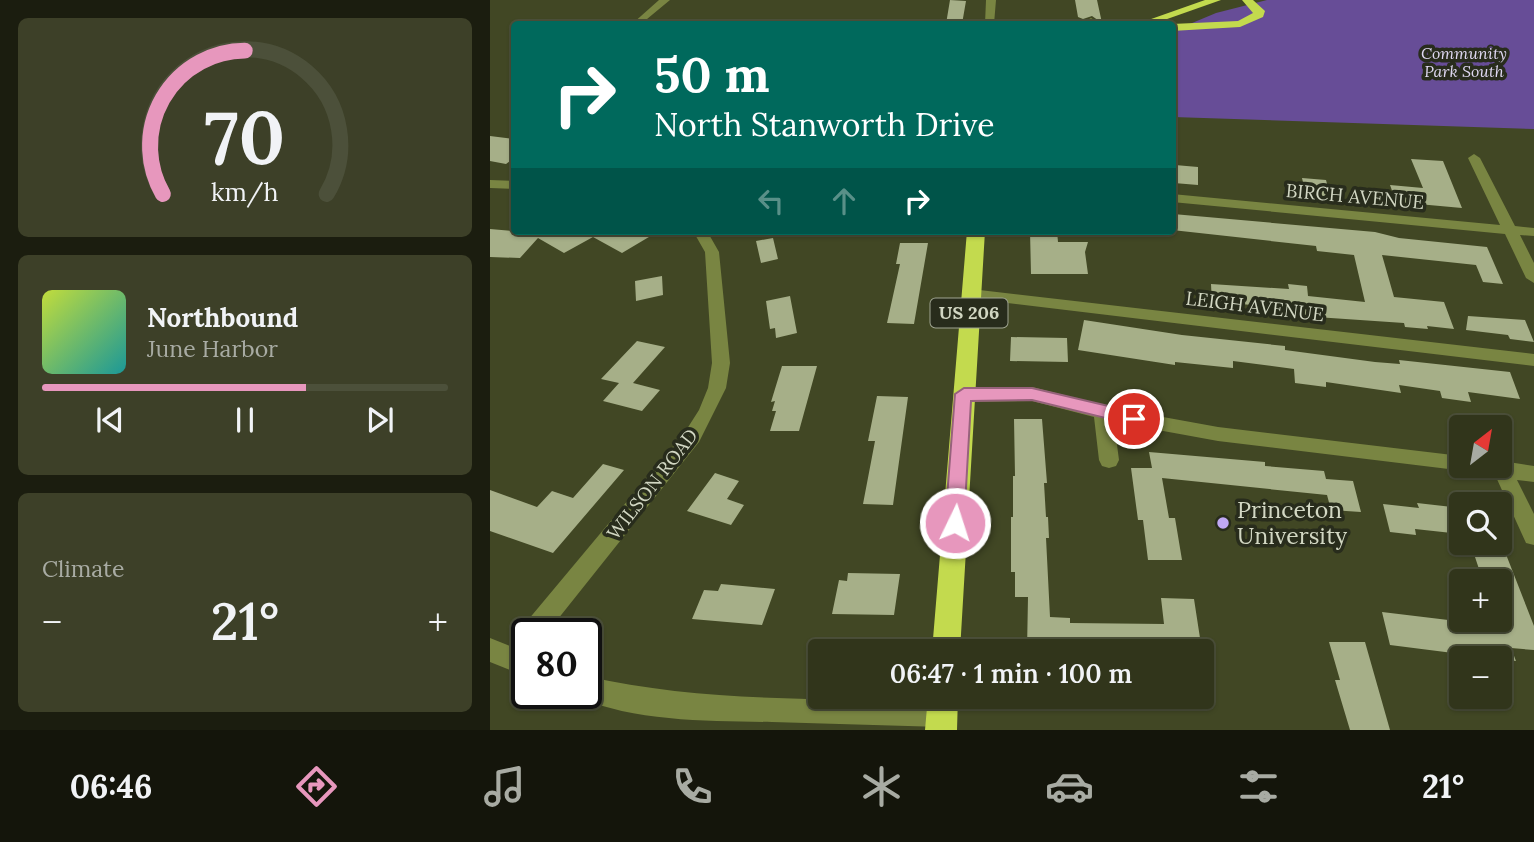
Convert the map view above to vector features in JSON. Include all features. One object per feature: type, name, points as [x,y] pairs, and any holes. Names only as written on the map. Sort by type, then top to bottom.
[{"type":"highway","points":[[1152,21],[1216,0]]},
{"type":"highway","points":[[1176,28],[1248,22],[1259,15],[1259,11],[1247,0]]},
{"type":"highway","name":"US 206","points":[[947,639],[976,235]]},
{"type":"street","points":[[640,21],[665,0]]},
{"type":"street","points":[[990,21],[991,0]]},
{"type":"street","points":[[1474,158],[1534,278]]},
{"type":"street","points":[[490,184],[511,185]]},
{"type":"street","name":"BIRCH AVENUE","points":[[1176,198],[1534,232]]},
{"type":"street","name":"WILSON ROAD","points":[[544,618],[692,437],[717,388],[721,363],[712,253],[702,235]]},
{"type":"street","name":"LEIGH AVENUE","points":[[971,294],[1534,360]]},
{"type":"street","points":[[964,394],[1032,394],[1103,412],[1218,434],[1449,463]]},
{"type":"street","points":[[1103,412],[1109,460]]},
{"type":"street","points":[[1512,471],[1534,474]]},
{"type":"street","points":[[1506,478],[1534,536]]},
{"type":"street","points":[[602,692],[637,701],[699,708],[942,714]]},
{"type":"green space","name":"Community Park South","points":[[1267,0],[1534,0],[1534,129],[1176,117],[1176,30],[1216,13]]},
{"type":"building","points":[[950,0],[966,1],[963,21],[946,21]]},
{"type":"building","points":[[1075,0],[1097,0],[1102,21],[1092,16],[1083,19],[1078,17]]},
{"type":"building","points":[[490,136],[511,139],[511,160],[506,164],[490,161]]},
{"type":"building","points":[[1411,159],[1443,161],[1462,208],[1396,202],[1390,185],[1423,188]]},
{"type":"building","points":[[1176,165],[1198,167],[1198,185],[1176,183]]},
{"type":"building","points":[[1302,178],[1326,180],[1331,199],[1306,196]]},
{"type":"building","points":[[1176,214],[1375,232],[1399,238],[1487,247],[1503,284],[1483,282],[1476,265],[1382,255],[1394,297],[1444,302],[1454,329],[1405,327],[1404,323],[1316,317],[1292,313],[1292,309],[1231,303],[1231,307],[1212,305],[1211,284],[1289,289],[1288,284],[1307,286],[1308,296],[1365,302],[1354,255],[1317,251],[1316,246],[1176,230]]},
{"type":"building","points":[[490,229],[511,231],[511,235],[652,235],[622,253],[593,237],[564,253],[538,238],[520,258],[490,257]]},
{"type":"building","points":[[1030,235],[1057,235],[1058,242],[1088,242],[1085,252],[1088,274],[1031,274]]},
{"type":"building","points":[[773,238],[778,259],[761,263],[756,241]]},
{"type":"building","points":[[900,243],[928,243],[914,324],[887,323],[900,264],[896,264]]},
{"type":"building","points":[[662,276],[663,295],[636,301],[635,281]]},
{"type":"building","points":[[790,296],[797,333],[776,338],[775,328],[770,329],[766,301]]},
{"type":"building","points":[[1468,316],[1525,320],[1534,342],[1510,339],[1508,335],[1466,330]]},
{"type":"building","points":[[1084,320],[1182,335],[1285,346],[1285,350],[1375,362],[1400,364],[1399,360],[1510,372],[1520,399],[1468,392],[1471,402],[1442,398],[1440,391],[1399,385],[1401,393],[1326,382],[1326,387],[1295,383],[1294,369],[1233,361],[1233,368],[1175,362],[1175,365],[1078,350]]},
{"type":"building","points":[[1011,337],[1067,338],[1068,362],[1010,361]]},
{"type":"building","points":[[637,341],[665,347],[633,383],[660,390],[642,411],[603,401],[619,383],[601,379]]},
{"type":"building","points":[[782,366],[817,366],[799,431],[770,431],[776,411],[772,411],[775,401],[771,402]]},
{"type":"building","points":[[877,396],[908,397],[893,505],[863,504],[875,441],[868,441]]},
{"type":"building","points":[[1014,419],[1042,419],[1047,483],[1044,483],[1049,538],[1046,538],[1050,617],[1070,618],[1070,623],[1164,624],[1161,598],[1194,599],[1200,638],[1027,639],[1028,597],[1015,597],[1015,572],[1011,572],[1011,517],[1015,476]]},
{"type":"building","points":[[1149,452],[1265,462],[1265,466],[1324,471],[1326,479],[1353,481],[1361,512],[1331,510],[1327,495],[1162,478],[1169,518],[1175,518],[1182,560],[1148,560],[1143,520],[1138,520],[1131,468],[1152,468]]},
{"type":"building","points":[[603,464],[624,470],[553,553],[490,531],[490,490],[537,507],[552,491],[573,498]]},
{"type":"building","points":[[715,473],[739,481],[727,499],[744,505],[731,525],[687,511]]},
{"type":"building","points":[[1417,503],[1449,507],[1449,533],[1415,529],[1416,535],[1390,532],[1383,504],[1419,508]]},
{"type":"building","points":[[1474,555],[1506,555],[1512,569],[1479,569]]},
{"type":"building","points":[[1512,570],[1534,626],[1534,650],[1512,646],[1449,646],[1449,652],[1390,645],[1382,612],[1449,620],[1449,632],[1512,632]]},
{"type":"building","points":[[848,573],[900,574],[894,615],[832,614],[839,580],[847,581]]},
{"type":"building","points":[[721,584],[775,589],[762,625],[692,619],[704,590],[718,591]]},
{"type":"building","points":[[1329,642],[1365,642],[1390,730],[1350,730],[1335,680],[1340,680]]},
{"type":"place","name":"Princeton University","points":[[1223,523]]},
{"type":"route","points":[[955,523],[964,394],[1032,394],[1134,419]]}]
